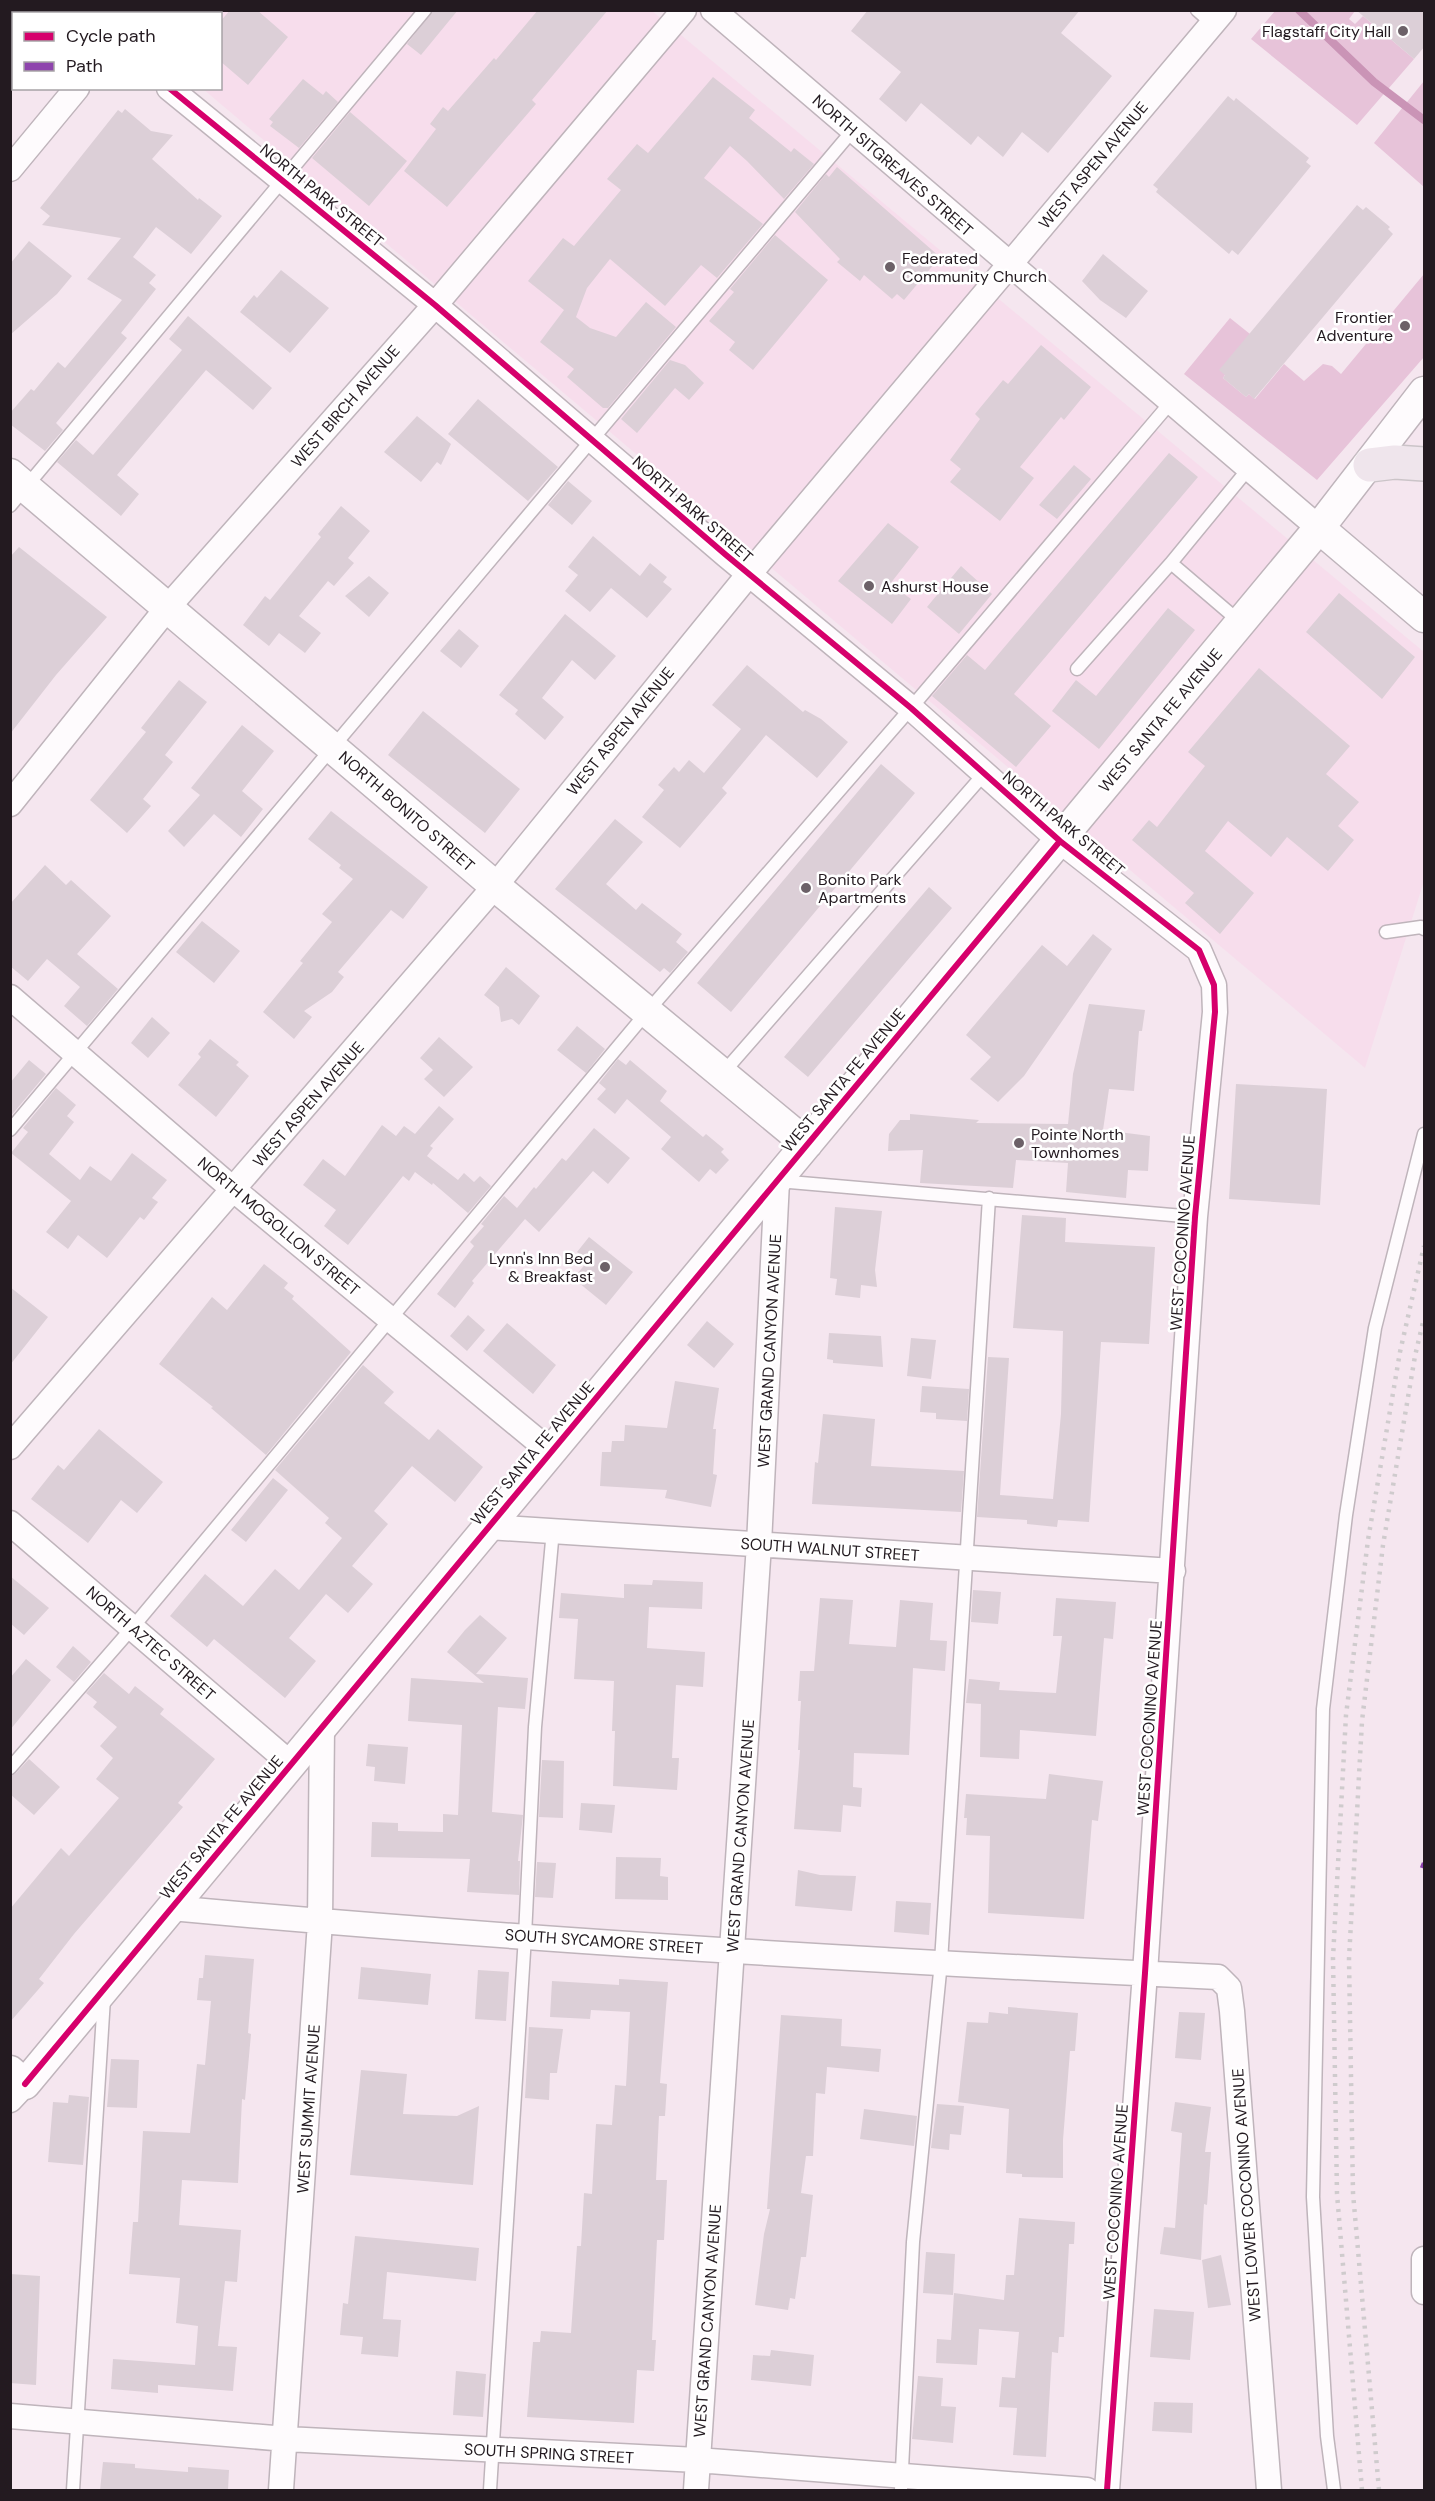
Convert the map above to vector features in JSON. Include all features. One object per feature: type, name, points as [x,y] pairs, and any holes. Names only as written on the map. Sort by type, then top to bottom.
[{"type":"main road","points":[[1370,465],[1395,462],[1425,464]]},
{"type":"street","name":"WEST BIRCH AVENUE","points":[[10,804],[168,607],[435,305],[684,10]]},
{"type":"street","name":"NORTH SITGREAVES STREET","points":[[713,10],[1319,528]]},
{"type":"street","name":"WEST ASPEN AVENUE","points":[[10,1447],[495,886],[748,574],[1008,264],[1211,15]]},
{"type":"street","points":[[10,169],[75,90]]},
{"type":"street","name":"NORTH PARK STREET","points":[[171,90],[435,305],[748,574],[911,708],[1060,841],[1199,950]]},
{"type":"street","name":"WEST SANTA FE AVENUE","points":[[15,2085],[105,1988],[322,1728],[1241,623],[1370,465],[1425,392]]},
{"type":"street","name":"NORTH BONITO STREET","points":[[16,489],[168,607],[495,886],[807,1144]]},
{"type":"street","points":[[1319,528],[1425,617]]},
{"type":"street","name":"WEST COCONINO AVENUE","points":[[1107,2490],[1173,1571],[1195,1217],[1215,1012],[1214,985],[1199,950]]},
{"type":"street","name":"NORTH MOGOLLON STREET","points":[[10,997],[234,1190],[551,1452]]},
{"type":"street","name":"WEST GRAND CANYON AVENUE","points":[[696,2490],[759,1544],[777,1181]]},
{"type":"street","name":"NORTH AZTEC STREET","points":[[10,1523],[291,1764]]},
{"type":"street","name":"SOUTH WALNUT STREET","points":[[488,1527],[1173,1571]]},
{"type":"street","name":"WEST SUMMIT AVENUE","points":[[281,2490],[320,1922],[322,1728]]},
{"type":"street","name":"SOUTH SYCAMORE STREET","points":[[171,1908],[320,1922],[525,1936],[1145,1974]]},
{"type":"street","name":"WEST LOWER COCONINO AVENUE","points":[[1145,1974],[1218,1977],[1229,1988],[1269,2490]]},
{"type":"street","points":[[1425,2259],[1425,2292]]},
{"type":"street","name":"SOUTH SPRING STREET","points":[[10,2416],[286,2439],[697,2460],[901,2483],[1087,2490]]},
{"type":"lane","points":[[16,489],[283,181],[425,10]]},
{"type":"lane","points":[[10,1130],[853,130]]},
{"type":"lane","points":[[10,1768],[132,1628],[646,1012],[911,708],[1171,402]]},
{"type":"lane","points":[[1077,669],[1171,563],[1249,468]]},
{"type":"lane","points":[[1171,563],[1241,623]]},
{"type":"lane","points":[[722,1074],[984,774]]},
{"type":"lane","points":[[1386,932],[1421,927],[1425,929]]},
{"type":"lane","points":[[1334,2490],[1327,2436],[1313,2197],[1323,1709],[1346,1515],[1375,1328],[1425,1134]]},
{"type":"lane","points":[[777,1181],[1195,1217]]},
{"type":"lane","points":[[901,2483],[913,2242],[940,1962],[968,1558],[989,1198]]},
{"type":"lane","points":[[490,2490],[525,1936],[535,1727],[553,1530]]},
{"type":"lane","points":[[73,2490],[105,1988]]},
{"type":"shaded area","points":[[652,11],[1424,652],[1424,881],[1365,1068],[204,90],[222,90],[222,12],[112,12]]},
{"type":"shaded area","points":[[1275,11],[1355,11],[1349,19],[1355,24],[1363,16],[1414,59],[1357,125],[1251,39]]},
{"type":"shaded area","points":[[1424,81],[1424,187],[1374,143]]},
{"type":"shaded area","points":[[1424,274],[1424,357],[1317,480],[1184,374],[1230,318],[1250,334],[1223,378],[1246,397],[1249,394],[1255,399],[1284,364],[1304,381],[1323,364],[1332,366],[1341,374]]},
{"type":"building","points":[[230,10],[257,10],[288,37],[248,85],[222,63],[222,20]]},
{"type":"building","points":[[433,10],[458,10],[421,55],[407,44]]},
{"type":"building","points":[[538,10],[608,10],[532,100],[536,104],[447,207],[404,171],[436,129],[430,124],[443,107],[448,111],[494,58],[496,60]]},
{"type":"building","points":[[868,10],[1080,10],[1061,33],[1112,76],[1048,153],[1022,132],[1003,157],[978,136],[971,145],[921,103],[906,122],[879,99],[901,72],[851,31]]},
{"type":"building","name":"Flagstaff City Hall","points":[[1356,10],[1425,10],[1425,46],[1414,59]]},
{"type":"building","points":[[713,77],[755,110],[749,118],[791,152],[794,148],[814,164],[784,199],[730,146],[704,178],[763,224],[717,278],[701,265],[665,306],[610,259],[587,288],[576,317],[590,328],[616,337],[646,302],[676,327],[608,408],[603,408],[567,377],[574,369],[540,342],[564,310],[528,281],[563,238],[574,246],[621,190],[607,179],[637,144],[648,153]]},
{"type":"building","points":[[303,79],[323,95],[326,91],[338,102],[299,148],[270,126],[273,122],[269,119]]},
{"type":"building","points":[[1228,96],[1234,101],[1236,98],[1309,158],[1306,162],[1311,166],[1238,255],[1232,250],[1229,254],[1156,192],[1158,189],[1153,185]]},
{"type":"building","points":[[125,109],[151,131],[173,135],[152,159],[198,200],[199,198],[222,216],[191,254],[156,227],[133,257],[156,275],[149,283],[156,289],[121,333],[127,338],[56,423],[63,430],[45,451],[10,424],[10,413],[31,389],[34,391],[58,362],[65,368],[122,300],[87,279],[121,238],[42,225],[50,216],[40,208],[118,110],[122,113]]},
{"type":"building","points":[[350,112],[407,161],[369,206],[312,158]]},
{"type":"building","points":[[837,167],[940,257],[904,300],[897,294],[892,299],[864,275],[860,281],[837,262],[840,259],[795,212],[826,174],[829,177]]},
{"type":"building","points":[[1357,205],[1363,210],[1366,207],[1390,227],[1388,229],[1393,234],[1254,399],[1249,394],[1246,397],[1223,378],[1225,375],[1219,370]]},
{"type":"building","points":[[775,235],[828,280],[753,370],[729,350],[735,342],[709,321],[734,292],[730,289]]},
{"type":"building","points":[[29,241],[72,276],[57,294],[10,335],[10,264]]},
{"type":"building","points":[[1103,254],[1148,291],[1126,318],[1100,300],[1082,281]]},
{"type":"building","points":[[281,270],[329,308],[290,353],[240,312],[254,295],[257,298]]},
{"type":"building","points":[[188,316],[272,388],[253,410],[206,370],[117,475],[139,494],[121,516],[57,462],[76,440],[93,455],[182,350],[169,339]]},
{"type":"building","points":[[1041,345],[1091,387],[1064,420],[1061,417],[1020,467],[1034,478],[1000,521],[950,482],[961,469],[950,460],[980,419],[975,414],[1003,380],[1008,384]]},
{"type":"building","points":[[670,360],[685,365],[704,383],[689,400],[675,388],[637,433],[621,419]]},
{"type":"building","points":[[478,399],[558,467],[528,501],[448,434]]},
{"type":"building","points":[[417,416],[451,444],[441,465],[437,462],[421,482],[384,452]]},
{"type":"building","points":[[1169,453],[1198,477],[1014,694],[1051,726],[1016,767],[932,696],[967,655],[985,670]]},
{"type":"building","points":[[1074,465],[1091,479],[1057,519],[1039,505]]},
{"type":"building","points":[[568,481],[592,501],[572,525],[548,505]]},
{"type":"building","points":[[341,506],[370,531],[348,558],[354,563],[334,586],[328,581],[299,616],[321,633],[305,653],[279,633],[269,646],[243,625],[265,596],[270,600],[321,537],[318,534]]},
{"type":"building","points":[[888,523],[919,547],[890,584],[911,599],[892,624],[838,581]]},
{"type":"building","points":[[593,536],[640,576],[650,563],[667,577],[663,582],[672,589],[647,618],[611,588],[590,612],[565,591],[578,575],[568,567]]},
{"type":"building","points":[[19,547],[107,617],[56,675],[10,734],[10,557]]},
{"type":"building","points":[[961,566],[992,594],[959,634],[927,607]]},
{"type":"building","points":[[369,576],[389,593],[369,617],[345,596]]},
{"type":"building","points":[[1339,593],[1415,657],[1382,699],[1306,632]]},
{"type":"building","points":[[1168,608],[1195,630],[1099,749],[1052,711],[1076,680],[1096,696]]},
{"type":"building","points":[[565,614],[616,656],[595,680],[572,660],[542,698],[564,717],[545,740],[515,714],[518,710],[499,695]]},
{"type":"building","points":[[459,629],[479,646],[461,668],[440,651]]},
{"type":"building","points":[[747,665],[803,712],[805,710],[821,719],[848,742],[817,778],[766,735],[722,788],[727,793],[680,848],[642,817],[664,790],[658,785],[674,767],[679,772],[689,760],[704,773],[741,729],[712,705]]},
{"type":"building","points":[[1259,668],[1350,746],[1326,774],[1359,802],[1338,826],[1354,840],[1328,871],[1287,837],[1271,857],[1228,821],[1205,851],[1254,893],[1220,934],[1185,903],[1194,893],[1132,840],[1149,820],[1157,827],[1205,766],[1188,752]]},
{"type":"building","points":[[179,680],[207,702],[165,755],[173,762],[143,799],[151,806],[127,833],[90,800],[146,732],[141,728]]},
{"type":"building","points":[[423,711],[520,789],[485,833],[388,755]]},
{"type":"building","points":[[242,725],[274,751],[242,791],[263,809],[241,837],[214,814],[184,847],[168,831],[200,795],[191,788]]},
{"type":"building","name":"Bonito Park Apartments","points":[[881,764],[915,793],[731,1012],[697,983]]},
{"type":"building","points":[[331,811],[428,887],[403,919],[391,910],[338,972],[344,977],[332,992],[304,1011],[312,1017],[294,1039],[263,1012],[303,963],[300,961],[332,922],[322,914],[353,879],[339,868],[341,865],[308,839]]},
{"type":"building","points":[[615,819],[643,842],[606,884],[636,910],[642,903],[682,934],[676,942],[688,952],[670,973],[664,968],[660,972],[555,889]]},
{"type":"building","points":[[45,865],[66,885],[71,880],[111,916],[77,954],[118,989],[87,1026],[64,1006],[80,987],[47,959],[28,981],[10,966],[10,904]]},
{"type":"building","name":"Bonito Park Apartments","points":[[929,887],[952,908],[808,1077],[784,1057]]},
{"type":"building","points":[[202,921],[240,951],[214,983],[176,952]]},
{"type":"building","name":"Pointe North Townhomes","points":[[1093,934],[1112,949],[1024,1076],[998,1102],[970,1079],[991,1057],[966,1035],[1042,945],[1067,966]]},
{"type":"building","points":[[506,967],[540,996],[519,1025],[512,1019],[501,1022],[499,1007],[484,995]]},
{"type":"building","points":[[1089,1004],[1145,1010],[1142,1031],[1139,1031],[1134,1091],[1109,1089],[1103,1130],[1150,1136],[1148,1171],[1128,1170],[1126,1198],[1066,1192],[1068,1163],[1016,1160],[1013,1188],[920,1183],[923,1150],[888,1151],[889,1134],[900,1120],[910,1120],[910,1114],[979,1120],[976,1123],[1068,1124],[1073,1074]]},
{"type":"building","points":[[152,1017],[170,1033],[148,1058],[131,1043]]},
{"type":"building","points":[[577,1026],[605,1049],[586,1073],[557,1050]]},
{"type":"building","points":[[439,1037],[473,1067],[444,1097],[424,1079],[433,1070],[420,1058]]},
{"type":"building","points":[[210,1039],[239,1062],[236,1065],[249,1076],[216,1117],[178,1085],[201,1057],[198,1054]]},
{"type":"building","points":[[618,1059],[626,1065],[630,1060],[667,1091],[660,1101],[703,1137],[706,1134],[724,1149],[721,1152],[729,1160],[716,1174],[710,1169],[699,1182],[661,1149],[671,1137],[627,1099],[615,1114],[597,1099],[606,1089],[599,1083]]},
{"type":"building","points":[[29,1060],[46,1074],[10,1117],[10,1083]]},
{"type":"building","points":[[1236,1084],[1327,1089],[1320,1205],[1229,1199]]},
{"type":"building","points":[[56,1088],[76,1105],[67,1116],[74,1122],[49,1154],[80,1180],[90,1166],[111,1181],[132,1153],[167,1180],[152,1198],[158,1202],[144,1220],[140,1217],[107,1258],[78,1235],[68,1249],[46,1232],[71,1201],[11,1153],[28,1132],[23,1128]]},
{"type":"building","points":[[439,1106],[454,1119],[430,1146],[433,1148],[427,1156],[458,1180],[464,1173],[474,1182],[480,1176],[491,1186],[468,1213],[433,1183],[432,1185],[415,1172],[409,1181],[403,1176],[348,1245],[324,1226],[336,1210],[303,1185],[323,1159],[345,1176],[382,1125],[396,1136],[404,1126],[415,1134]]},
{"type":"building","points":[[594,1128],[630,1158],[608,1184],[593,1171],[539,1232],[525,1219],[472,1281],[474,1283],[455,1308],[437,1294],[474,1246],[470,1242],[484,1226],[481,1224],[504,1196],[517,1208],[562,1158],[566,1161]]},
{"type":"building","points":[[835,1207],[882,1211],[875,1270],[877,1287],[861,1285],[860,1298],[835,1295],[837,1279],[830,1278]]},
{"type":"building","points":[[1022,1215],[1066,1218],[1065,1242],[1155,1247],[1149,1344],[1101,1342],[1089,1522],[1058,1520],[1057,1527],[1027,1524],[1027,1520],[977,1517],[988,1357],[1009,1358],[1000,1495],[1053,1499],[1061,1414],[1063,1331],[1013,1328]]},
{"type":"building","name":"Lynn's Inn Bed & Breakfast","points":[[589,1237],[633,1272],[606,1305],[579,1283],[582,1280],[576,1275],[588,1261],[577,1252]]},
{"type":"building","points":[[264,1264],[288,1283],[284,1288],[294,1296],[292,1299],[351,1352],[266,1455],[211,1408],[213,1407],[159,1364],[212,1297],[227,1310]]},
{"type":"building","points":[[10,1287],[48,1317],[10,1365]]},
{"type":"building","points":[[468,1315],[485,1330],[467,1351],[450,1336]]},
{"type":"building","points":[[707,1321],[734,1344],[714,1368],[687,1345]]},
{"type":"building","points":[[507,1323],[556,1365],[533,1394],[483,1351]]},
{"type":"building","points":[[829,1333],[881,1336],[883,1367],[833,1363],[833,1360],[827,1359]]},
{"type":"building","points":[[911,1338],[936,1340],[931,1379],[907,1376]]},
{"type":"building","points":[[363,1365],[394,1392],[384,1403],[429,1440],[438,1429],[483,1467],[455,1502],[412,1466],[374,1511],[388,1524],[352,1566],[373,1584],[348,1613],[326,1594],[289,1638],[316,1661],[285,1698],[214,1639],[207,1647],[170,1616],[205,1574],[243,1606],[275,1569],[299,1590],[342,1538],[325,1523],[329,1518],[275,1470]]},
{"type":"building","points":[[675,1381],[719,1388],[713,1429],[716,1429],[713,1474],[717,1475],[711,1507],[665,1498],[667,1490],[600,1486],[602,1452],[611,1452],[612,1441],[624,1441],[625,1425],[667,1428]]},
{"type":"building","points":[[922,1386],[969,1389],[967,1421],[936,1419],[936,1413],[920,1412]]},
{"type":"building","points":[[823,1414],[875,1419],[871,1466],[964,1471],[961,1512],[812,1504],[815,1462],[818,1463]]},
{"type":"building","points":[[99,1429],[163,1482],[137,1513],[121,1500],[88,1543],[31,1499],[58,1465],[64,1470]]},
{"type":"building","points":[[273,1478],[288,1490],[246,1542],[231,1530]]},
{"type":"building","points":[[10,1576],[49,1608],[24,1635],[10,1623]]},
{"type":"building","points":[[653,1580],[703,1582],[702,1609],[649,1607],[647,1648],[705,1652],[703,1687],[676,1685],[672,1758],[679,1758],[677,1790],[613,1786],[614,1681],[574,1679],[578,1619],[559,1618],[561,1593],[624,1598],[624,1584],[652,1585]]},
{"type":"building","points":[[973,1590],[1001,1592],[998,1624],[971,1622]]},
{"type":"building","points":[[820,1598],[853,1600],[849,1644],[896,1647],[900,1600],[933,1603],[930,1640],[947,1641],[945,1671],[913,1668],[909,1755],[854,1753],[853,1787],[862,1788],[861,1807],[843,1805],[841,1832],[794,1829],[800,1750],[798,1750],[801,1701],[798,1701],[800,1671],[814,1671]]},
{"type":"building","points":[[1056,1598],[1116,1602],[1113,1639],[1104,1638],[1096,1736],[1020,1730],[1019,1759],[980,1757],[981,1704],[966,1703],[969,1679],[1000,1682],[999,1690],[1056,1693],[1062,1636],[1053,1636]]},
{"type":"building","points":[[480,1615],[507,1638],[476,1674],[528,1678],[525,1709],[498,1707],[492,1812],[523,1815],[518,1861],[520,1861],[519,1895],[467,1892],[470,1859],[371,1857],[372,1822],[398,1823],[398,1831],[443,1832],[443,1814],[458,1815],[462,1725],[408,1721],[411,1678],[484,1683],[447,1652]]},
{"type":"building","points":[[73,1646],[91,1662],[74,1682],[56,1667]]},
{"type":"building","points":[[26,1659],[51,1680],[10,1730],[10,1678]]},
{"type":"building","points":[[104,1673],[129,1694],[135,1686],[164,1709],[160,1714],[215,1759],[178,1803],[183,1807],[74,1934],[39,1979],[44,1983],[10,2022],[10,1909],[61,1848],[69,1856],[119,1798],[96,1779],[113,1758],[100,1746],[117,1727],[93,1707],[97,1702],[86,1693]]},
{"type":"building","points":[[368,1744],[408,1747],[405,1784],[374,1781],[375,1767],[366,1766]]},
{"type":"building","points":[[29,1759],[60,1787],[34,1815],[10,1794],[10,1776]]},
{"type":"building","points":[[542,1760],[564,1761],[563,1818],[539,1817]]},
{"type":"building","points":[[1049,1774],[1103,1781],[1098,1821],[1092,1820],[1084,1919],[988,1913],[990,1836],[966,1835],[967,1818],[964,1818],[966,1794],[1046,1799]]},
{"type":"building","points":[[581,1803],[615,1805],[612,1833],[579,1830]]},
{"type":"building","points":[[616,1857],[661,1858],[660,1876],[668,1877],[668,1900],[615,1899]]},
{"type":"building","points":[[537,1862],[556,1863],[553,1898],[535,1897]]},
{"type":"building","points":[[798,1870],[820,1875],[856,1876],[852,1911],[795,1906]]},
{"type":"building","points":[[896,1901],[931,1903],[929,1935],[894,1932]]},
{"type":"building","points":[[205,1955],[254,1959],[248,2033],[251,2034],[245,2100],[242,2099],[238,2183],[182,2180],[179,2225],[241,2230],[237,2282],[225,2281],[218,2346],[237,2347],[233,2391],[158,2385],[158,2393],[111,2389],[113,2359],[195,2365],[198,2326],[176,2323],[180,2278],[129,2274],[133,2222],[138,2222],[143,2131],[190,2133],[197,2064],[205,2065],[211,2001],[197,2000],[199,1978],[203,1978]]},
{"type":"building","points":[[361,1967],[431,1974],[428,2005],[358,1999]]},
{"type":"building","points":[[478,1970],[509,1972],[506,2021],[475,2019]]},
{"type":"building","points":[[619,1979],[668,1982],[660,2083],[667,2084],[665,2116],[659,2116],[656,2180],[667,2180],[664,2240],[657,2240],[652,2340],[656,2340],[654,2371],[637,2370],[634,2423],[527,2417],[533,2342],[540,2342],[541,2331],[571,2333],[577,2246],[581,2246],[584,2193],[592,2194],[596,2124],[612,2125],[615,2085],[626,2086],[630,2012],[591,2010],[590,2019],[550,2017],[552,1981],[619,1985]]},
{"type":"building","points":[[1008,2007],[1078,2013],[1075,2051],[1070,2051],[1063,2140],[1063,2178],[1022,2177],[1022,2174],[1006,2173],[1009,2109],[958,2102],[967,2022],[988,2023],[989,2012],[1008,2014]]},
{"type":"building","points":[[1179,2012],[1205,2013],[1201,2060],[1175,2058]]},
{"type":"building","points":[[781,2015],[842,2019],[841,2046],[881,2049],[879,2072],[827,2067],[825,2094],[816,2093],[813,2156],[806,2156],[801,2193],[813,2195],[806,2257],[801,2257],[795,2299],[790,2298],[788,2310],[755,2305],[764,2234],[770,2209],[767,2209]]},
{"type":"building","points":[[529,2027],[563,2029],[557,2073],[550,2073],[549,2100],[525,2098]]},
{"type":"building","points":[[111,2059],[139,2060],[137,2108],[107,2107]]},
{"type":"building","points":[[361,2070],[407,2074],[403,2114],[457,2116],[479,2106],[473,2185],[350,2175]]},
{"type":"building","points":[[69,2095],[89,2097],[83,2165],[48,2162],[53,2102],[68,2103]]},
{"type":"building","points":[[1175,2102],[1211,2107],[1205,2152],[1211,2152],[1207,2205],[1204,2204],[1201,2260],[1160,2254],[1164,2227],[1175,2228],[1182,2133],[1171,2131]]},
{"type":"building","points":[[937,2104],[964,2106],[961,2135],[950,2134],[949,2150],[931,2148]]},
{"type":"building","points":[[864,2109],[917,2116],[914,2146],[860,2139]]},
{"type":"building","points":[[1019,2218],[1075,2222],[1074,2244],[1069,2244],[1064,2337],[1059,2337],[1058,2353],[1052,2352],[1046,2457],[1013,2455],[1017,2408],[999,2407],[1002,2377],[1015,2378],[1019,2332],[979,2329],[977,2365],[936,2363],[937,2339],[951,2340],[954,2293],[1004,2300],[1006,2275],[1014,2275]]},
{"type":"building","points":[[355,2236],[479,2248],[476,2281],[387,2272],[383,2319],[401,2320],[398,2357],[361,2354],[363,2337],[340,2335],[343,2303],[348,2304]]},
{"type":"building","points":[[926,2252],[955,2254],[953,2295],[923,2293]]},
{"type":"building","points":[[1221,2255],[1231,2305],[1208,2308],[1202,2260]]},
{"type":"building","points":[[10,2274],[40,2276],[36,2385],[10,2383]]},
{"type":"building","points":[[1154,2309],[1194,2312],[1190,2360],[1150,2357]]},
{"type":"building","points":[[771,2350],[814,2355],[811,2386],[751,2380],[753,2355],[770,2356]]},
{"type":"building","points":[[456,2371],[486,2374],[483,2417],[453,2415]]},
{"type":"building","points":[[918,2376],[943,2378],[941,2406],[956,2407],[953,2443],[912,2439]]},
{"type":"building","points":[[1154,2402],[1193,2403],[1192,2433],[1152,2431]]},
{"type":"building","points":[[103,2462],[135,2464],[135,2468],[188,2472],[188,2467],[229,2470],[228,2490],[100,2490]]},
{"type":"waterway","points":[[1299,10],[1374,82],[1424,120]]},
{"type":"railway","points":[[1362,2490],[1337,2194],[1333,1958],[1346,1715],[1368,1540],[1400,1352],[1424,1246]]},
{"type":"railway","points":[[1379,2490],[1353,2193],[1349,1959],[1362,1721],[1383,1545],[1415,1356],[1424,1318]]},
{"type":"marked path","points":[[1422,1868],[1424,1863]]},
{"type":"cycle path","points":[[171,90],[435,305],[726,555],[911,708],[1060,841],[1199,950],[1214,985],[1215,1012],[1195,1217],[1145,1973],[1107,2490]]},
{"type":"cycle path","points":[[25,2084],[1060,841]]},
{"type":"place","name":"Flagstaff City Hall","points":[[1403,31]]},
{"type":"place","name":"Federated Community Church","points":[[890,267]]},
{"type":"place","name":"Frontier Adventure","points":[[1405,326]]},
{"type":"place","name":"Ashurst House","points":[[869,586]]},
{"type":"place","name":"Bonito Park Apartments","points":[[806,888]]},
{"type":"place","name":"Pointe North Townhomes","points":[[1019,1143]]},
{"type":"place","name":"Lynn's Inn Bed & Breakfast","points":[[605,1267]]}]
